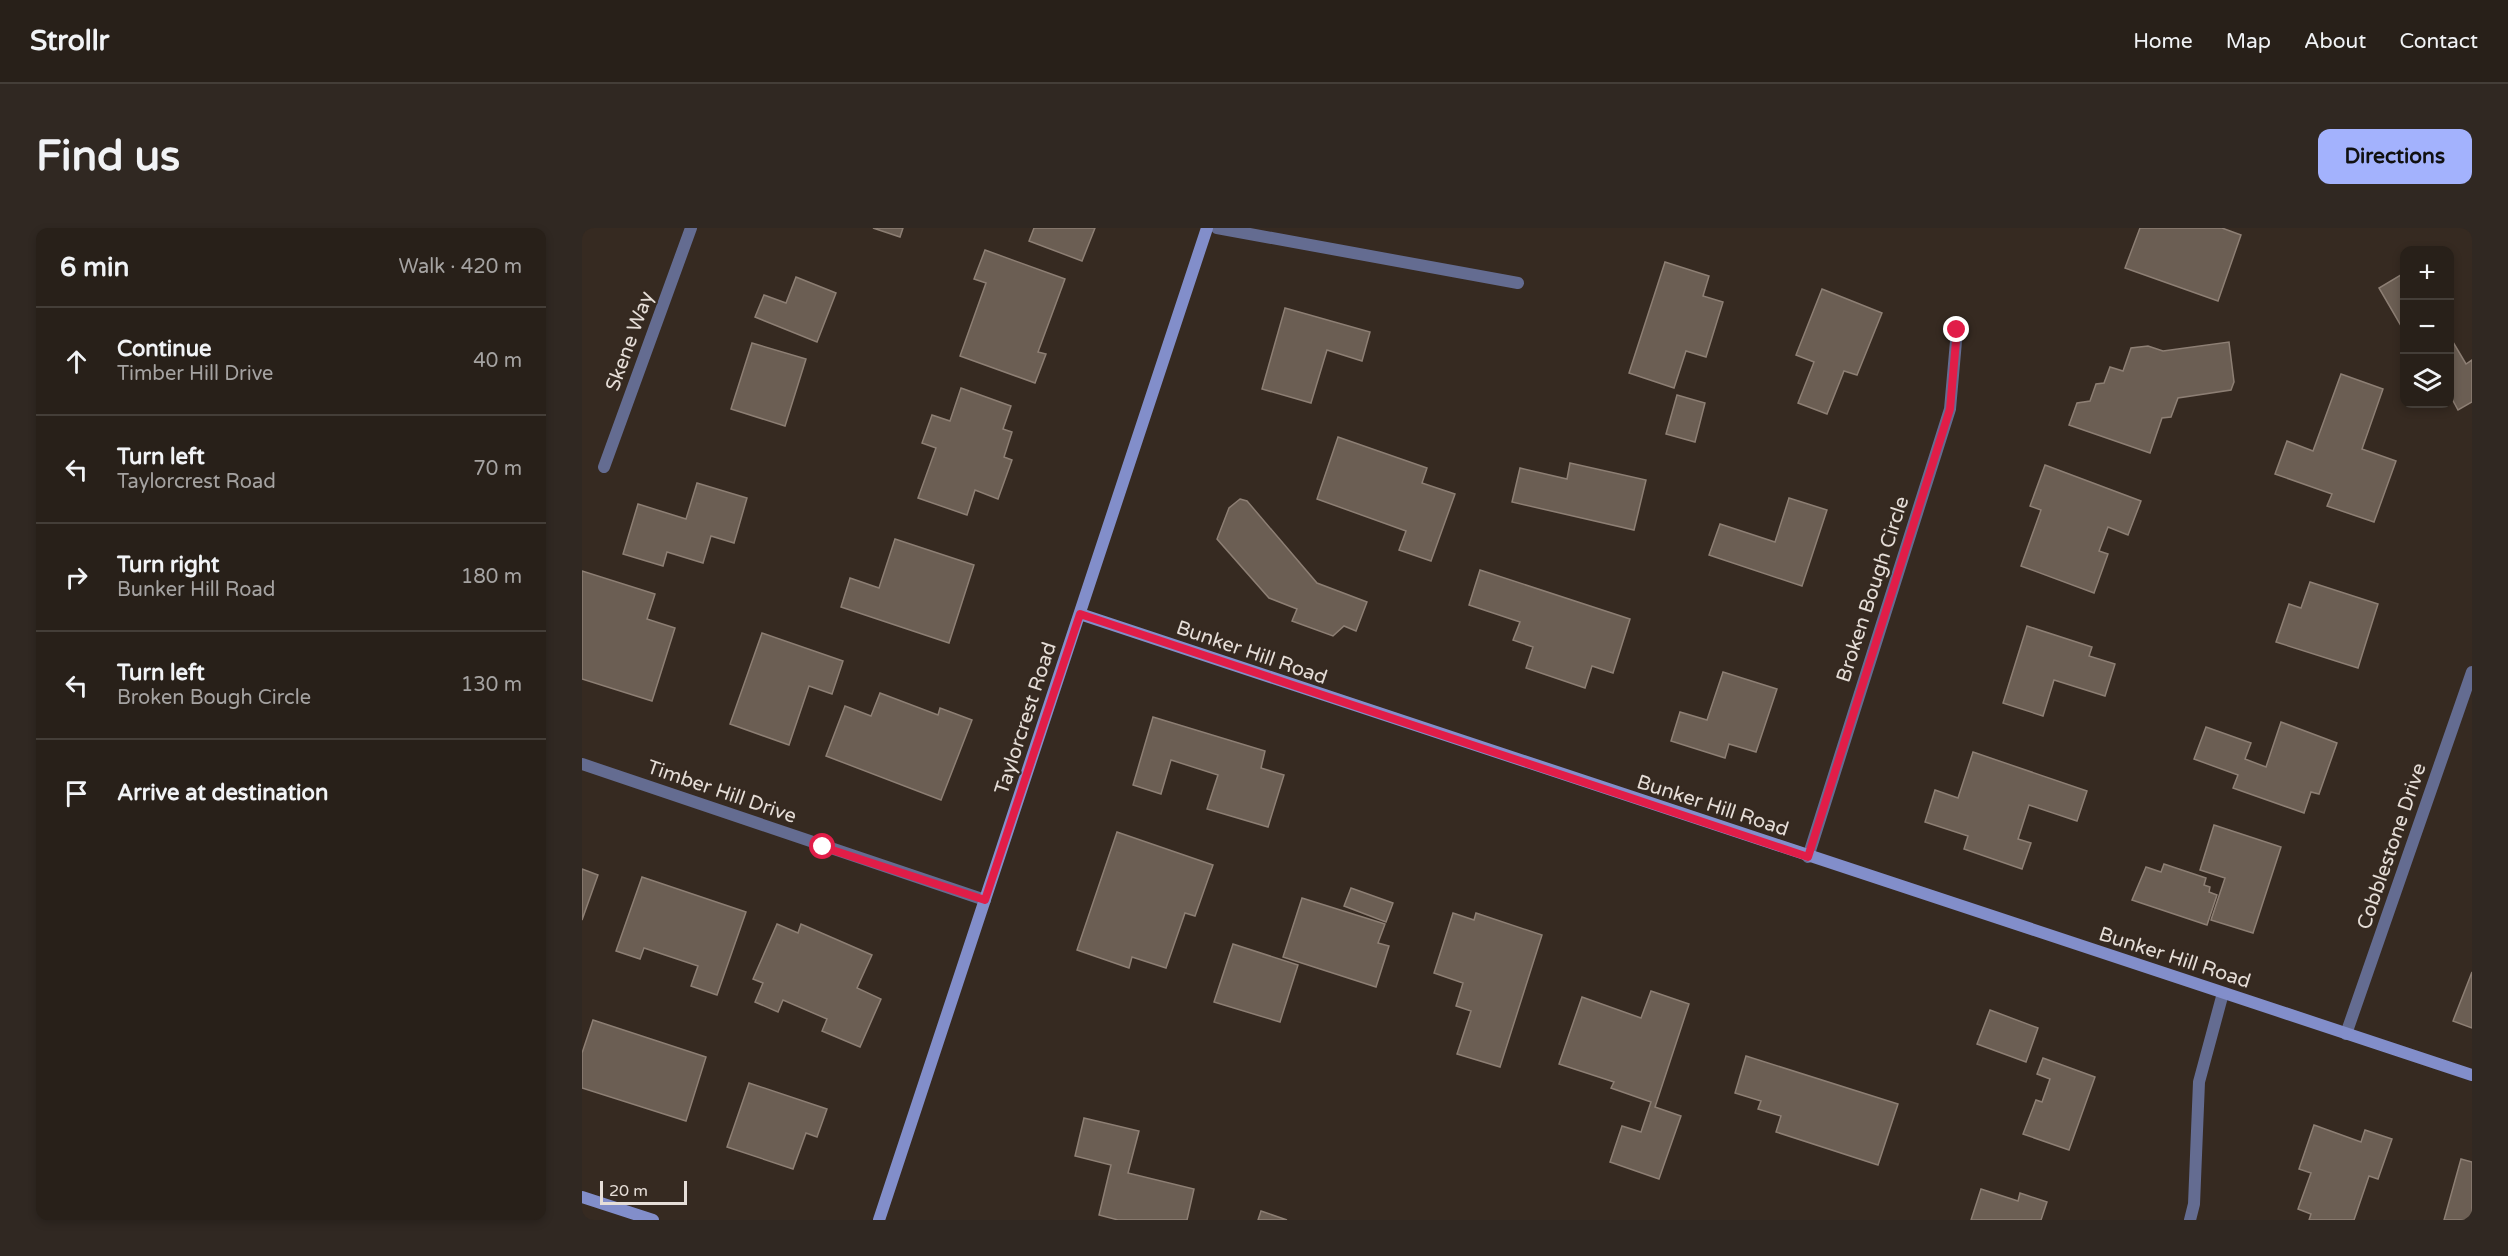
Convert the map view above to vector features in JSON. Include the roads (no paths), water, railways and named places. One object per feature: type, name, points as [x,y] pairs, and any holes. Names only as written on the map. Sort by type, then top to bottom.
[{"type":"street","name":"Skene Way","points":[[604,467],[691,228]]},
{"type":"street","name":"Taylorcrest Road","points":[[879,1220],[1207,228]]},
{"type":"street","points":[[1217,228],[1518,283]]},
{"type":"street","name":"Broken Bough Circle","points":[[1808,857],[1950,409],[1957,330]]},
{"type":"street","name":"Bunker Hill Road","points":[[1080,614],[1808,857],[2472,1075]]},
{"type":"street","name":"Cobblestone Drive","points":[[2346,1034],[2472,672]]},
{"type":"street","name":"Timber Hill Drive","points":[[582,764],[985,900]]},
{"type":"street","points":[[2190,1220],[2194,1204],[2199,1082],[2223,993]]},
{"type":"street","points":[[582,1197],[653,1220]]}]
